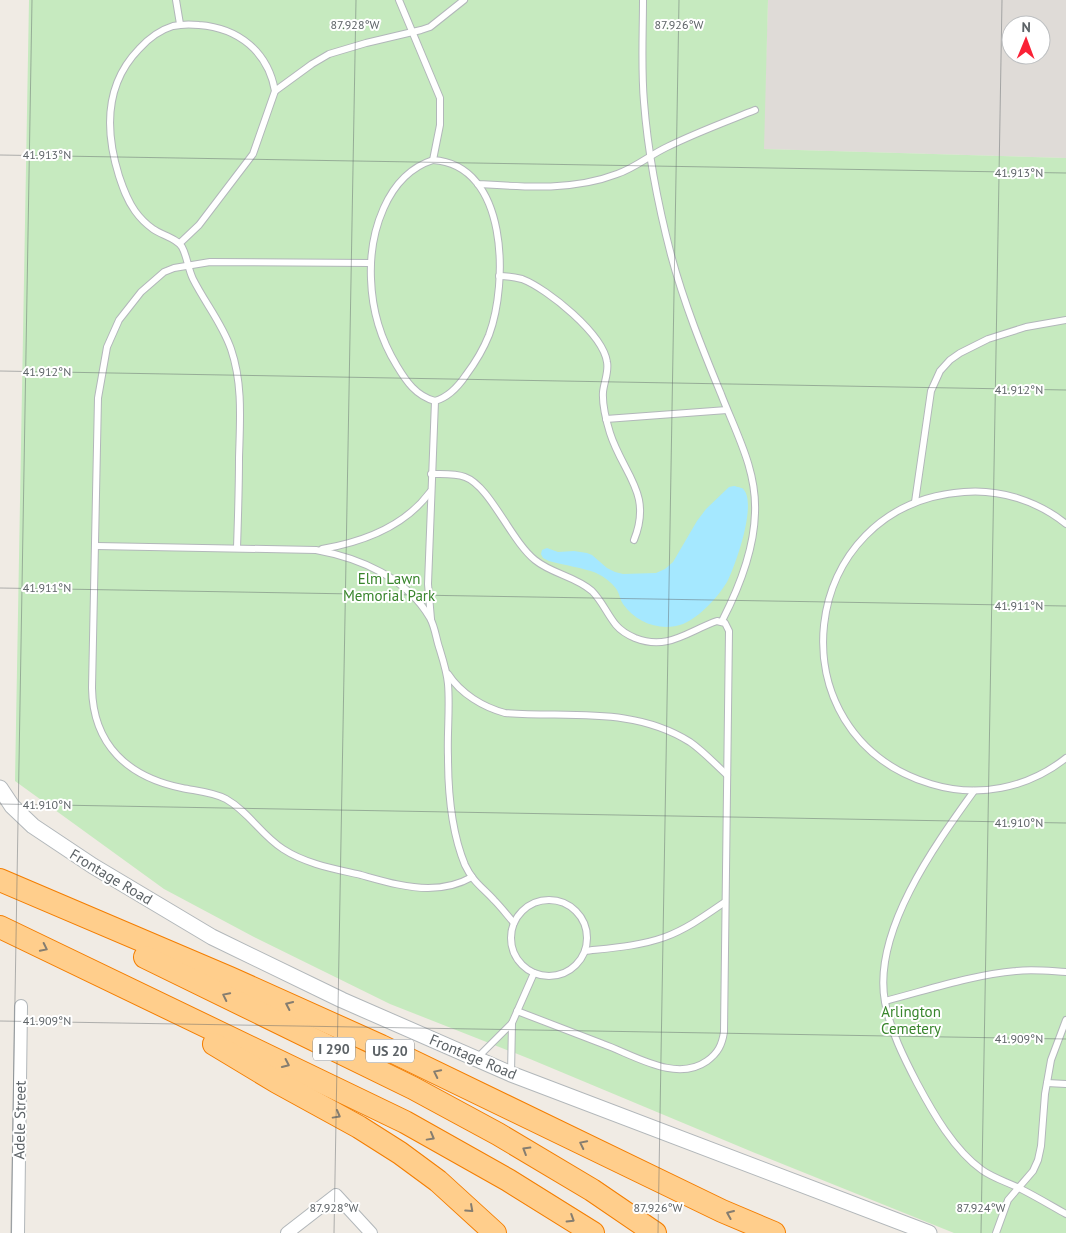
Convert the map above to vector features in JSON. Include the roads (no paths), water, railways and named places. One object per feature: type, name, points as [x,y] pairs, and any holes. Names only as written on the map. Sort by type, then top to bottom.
[{"type":"highway","name":"US 20","points":[[0,880],[230,978],[380,1046],[704,1203],[774,1233]]},
{"type":"highway","name":"I 290","points":[[0,887],[413,1088],[498,1134],[592,1190],[656,1233]]},
{"type":"highway","name":"I 290","points":[[0,926],[405,1122],[508,1180],[593,1233]]},
{"type":"highway","points":[[100,975],[277,1082],[359,1127],[400,1153],[438,1181],[495,1233]]},
{"type":"street","name":"Frontage Road","points":[[0,788],[12,806],[33,826],[47,836],[212,937],[342,1000],[511,1074],[929,1233]]},
{"type":"street","name":"Adele Street","points":[[18,1233],[21,1006]]},
{"type":"street","points":[[287,1233],[336,1195],[371,1233]]},
{"type":"lane","points":[[176,0],[180,24]]},
{"type":"lane","points":[[400,0],[440,98],[440,125],[433,160]]},
{"type":"lane","points":[[275,92],[312,64],[329,54],[430,27],[464,0]]},
{"type":"lane","points":[[643,0],[642,78],[644,103],[662,219],[690,316],[744,448],[750,469],[756,513],[743,576],[722,621]]},
{"type":"lane","points":[[180,244],[199,225],[253,154],[275,92],[268,68],[244,39],[225,30],[208,25],[180,24],[159,32],[146,40],[126,64],[118,79],[110,109],[110,144],[126,196],[134,210],[153,229],[180,244],[183,248],[193,279],[223,330],[230,348],[238,377],[241,408],[237,548]]},
{"type":"lane","points":[[478,184],[563,186],[616,175],[637,166],[668,146],[754,110]]},
{"type":"lane","points":[[433,160],[442,160],[467,173],[478,184],[485,193],[495,219],[499,276],[494,314],[481,354],[458,387],[442,399],[425,398],[418,393],[401,373],[387,349],[374,307],[371,263],[377,227],[393,190],[418,166],[433,160]]},
{"type":"lane","points":[[371,263],[210,262],[187,265],[164,272],[141,292],[120,320],[107,347],[98,398],[92,700],[100,730],[111,749],[123,761],[150,779],[221,797],[229,801],[248,816],[272,842],[282,849],[315,864],[392,883],[427,888],[456,885],[472,877]]},
{"type":"lane","points":[[499,276],[514,277],[534,286],[578,318],[600,344],[608,363],[603,392],[606,419],[618,453],[633,481],[640,500],[641,512],[634,540]]},
{"type":"lane","points":[[915,502],[931,391],[940,372],[960,352],[988,339],[1026,327],[1066,320]]},
{"type":"lane","points":[[435,400],[428,584],[431,620],[448,684],[450,805],[459,847],[472,877],[481,889],[503,908],[514,923]]},
{"type":"lane","points":[[606,419],[727,410]]},
{"type":"lane","points":[[431,474],[453,474],[470,479],[485,494],[527,553],[543,566],[577,580],[586,587],[598,599],[616,625],[630,636],[648,642],[671,641],[711,623],[722,621]]},
{"type":"lane","points":[[316,550],[340,546],[359,540],[396,523],[422,502],[431,491]]},
{"type":"lane","points":[[1066,524],[1039,506],[1010,496],[986,492],[945,493],[915,502],[886,518],[863,538],[846,560],[833,585],[824,615],[822,649],[828,685],[844,720],[866,747],[890,766],[916,779],[939,786],[974,791],[990,791],[1038,776],[1066,758]]},
{"type":"lane","points":[[96,546],[316,550],[339,554],[359,561],[394,580],[419,602],[431,620]]},
{"type":"lane","points":[[518,1011],[661,1066],[682,1069],[703,1064],[718,1051],[724,1032],[729,631],[728,626],[722,621]]},
{"type":"lane","points":[[446,671],[454,684],[465,692],[491,709],[505,713],[614,716],[657,726],[691,742],[727,775]]},
{"type":"lane","points":[[974,791],[928,858],[897,922],[885,964],[883,984],[885,1001],[895,1034],[908,1064],[921,1090],[953,1140],[982,1170],[1066,1214]]},
{"type":"lane","points":[[551,899],[566,903],[578,912],[583,919],[587,935],[585,951],[578,963],[566,972],[551,976],[534,973],[522,965],[512,949],[511,940],[514,923],[521,911],[535,902],[551,899]]},
{"type":"lane","points":[[585,951],[631,945],[666,936],[699,920],[725,902]]},
{"type":"lane","points":[[885,1001],[969,978],[993,974],[1018,971],[1066,972]]},
{"type":"lane","points":[[476,1059],[512,1023],[534,973]]},
{"type":"lane","points":[[996,1233],[1008,1200],[1033,1171],[1038,1160],[1041,1146],[1043,1106],[1051,1060],[1066,1020]]},
{"type":"lane","points":[[511,1074],[512,1023]]},
{"type":"lane","points":[[1047,1083],[1066,1084]]},
{"type":"water","points":[[729,487],[742,488],[747,495],[748,506],[744,534],[735,563],[727,582],[714,600],[696,617],[683,624],[666,627],[642,621],[628,611],[616,588],[605,578],[590,571],[549,561],[543,558],[541,554],[542,550],[547,548],[558,552],[574,551],[587,553],[615,572],[623,574],[656,573],[665,569],[673,562],[706,509]]},
{"type":"park label","name":"Elm Lawn Memorial Park","points":[[389,588]]},
{"type":"park label","name":"Arlington Cemetery","points":[[911,1020]]}]
